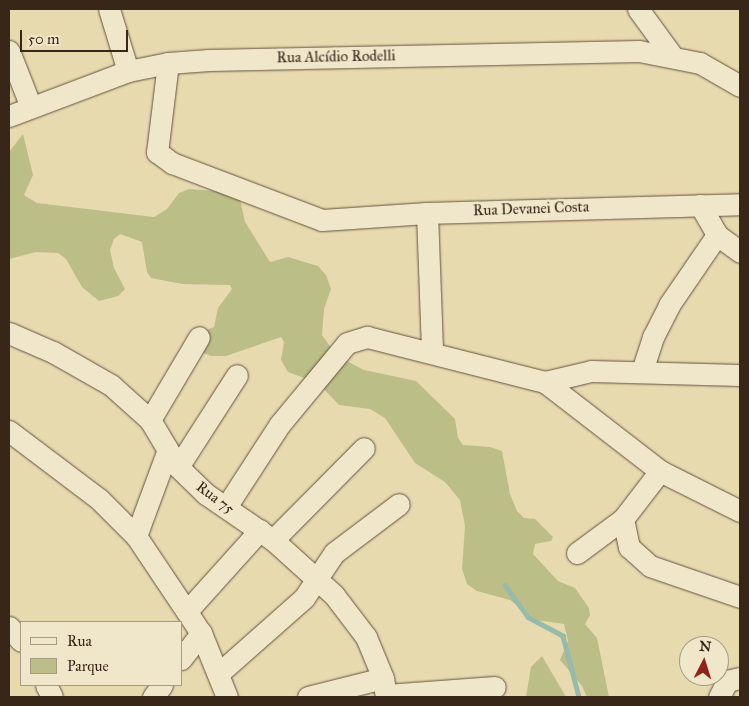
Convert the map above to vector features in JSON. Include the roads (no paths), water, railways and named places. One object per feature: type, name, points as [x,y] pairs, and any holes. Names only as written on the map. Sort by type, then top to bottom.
[{"type":"street","points":[[109,9],[128,71]]},
{"type":"street","points":[[638,9],[673,57]]},
{"type":"street","points":[[9,51],[31,107]]},
{"type":"street","name":"Rua Alcídio Rodelli","points":[[9,116],[128,71],[168,63],[639,51],[700,63],[738,79]]},
{"type":"street","name":"Rua Devanei Costa","points":[[168,63],[157,152],[172,163],[322,220],[427,213],[740,204]]},
{"type":"street","points":[[700,205],[717,235],[740,252]]},
{"type":"street","points":[[427,213],[432,352]]},
{"type":"street","points":[[642,371],[653,337],[670,305],[717,235]]},
{"type":"street","name":"Rua 75","points":[[9,333],[53,352],[111,385],[150,420],[173,460],[206,494],[266,535],[334,594],[366,638],[385,690]]},
{"type":"street","points":[[150,420],[199,337]]},
{"type":"street","points":[[226,506],[280,424],[352,342],[367,337],[388,340],[545,382],[660,471],[740,511]]},
{"type":"street","points":[[545,382],[591,371],[740,375]]},
{"type":"street","points":[[136,536],[173,460],[237,375]]},
{"type":"street","points":[[9,431],[99,499],[136,536],[201,634],[227,697]]},
{"type":"street","points":[[187,611],[266,535],[364,448]]},
{"type":"street","points":[[577,553],[623,519],[660,471]]},
{"type":"street","points":[[218,674],[292,609],[316,580],[334,553],[399,504]]},
{"type":"street","points":[[623,519],[630,547],[650,566],[740,597]]},
{"type":"street","points":[[9,627],[20,640]]},
{"type":"street","points":[[182,658],[201,634]]},
{"type":"street","points":[[719,697],[727,681],[740,678]]},
{"type":"street","points":[[153,697],[161,686]]},
{"type":"street","points":[[308,697],[385,690],[495,687]]},
{"type":"waterway","points":[[505,585],[528,617],[563,636],[579,697]]}]
